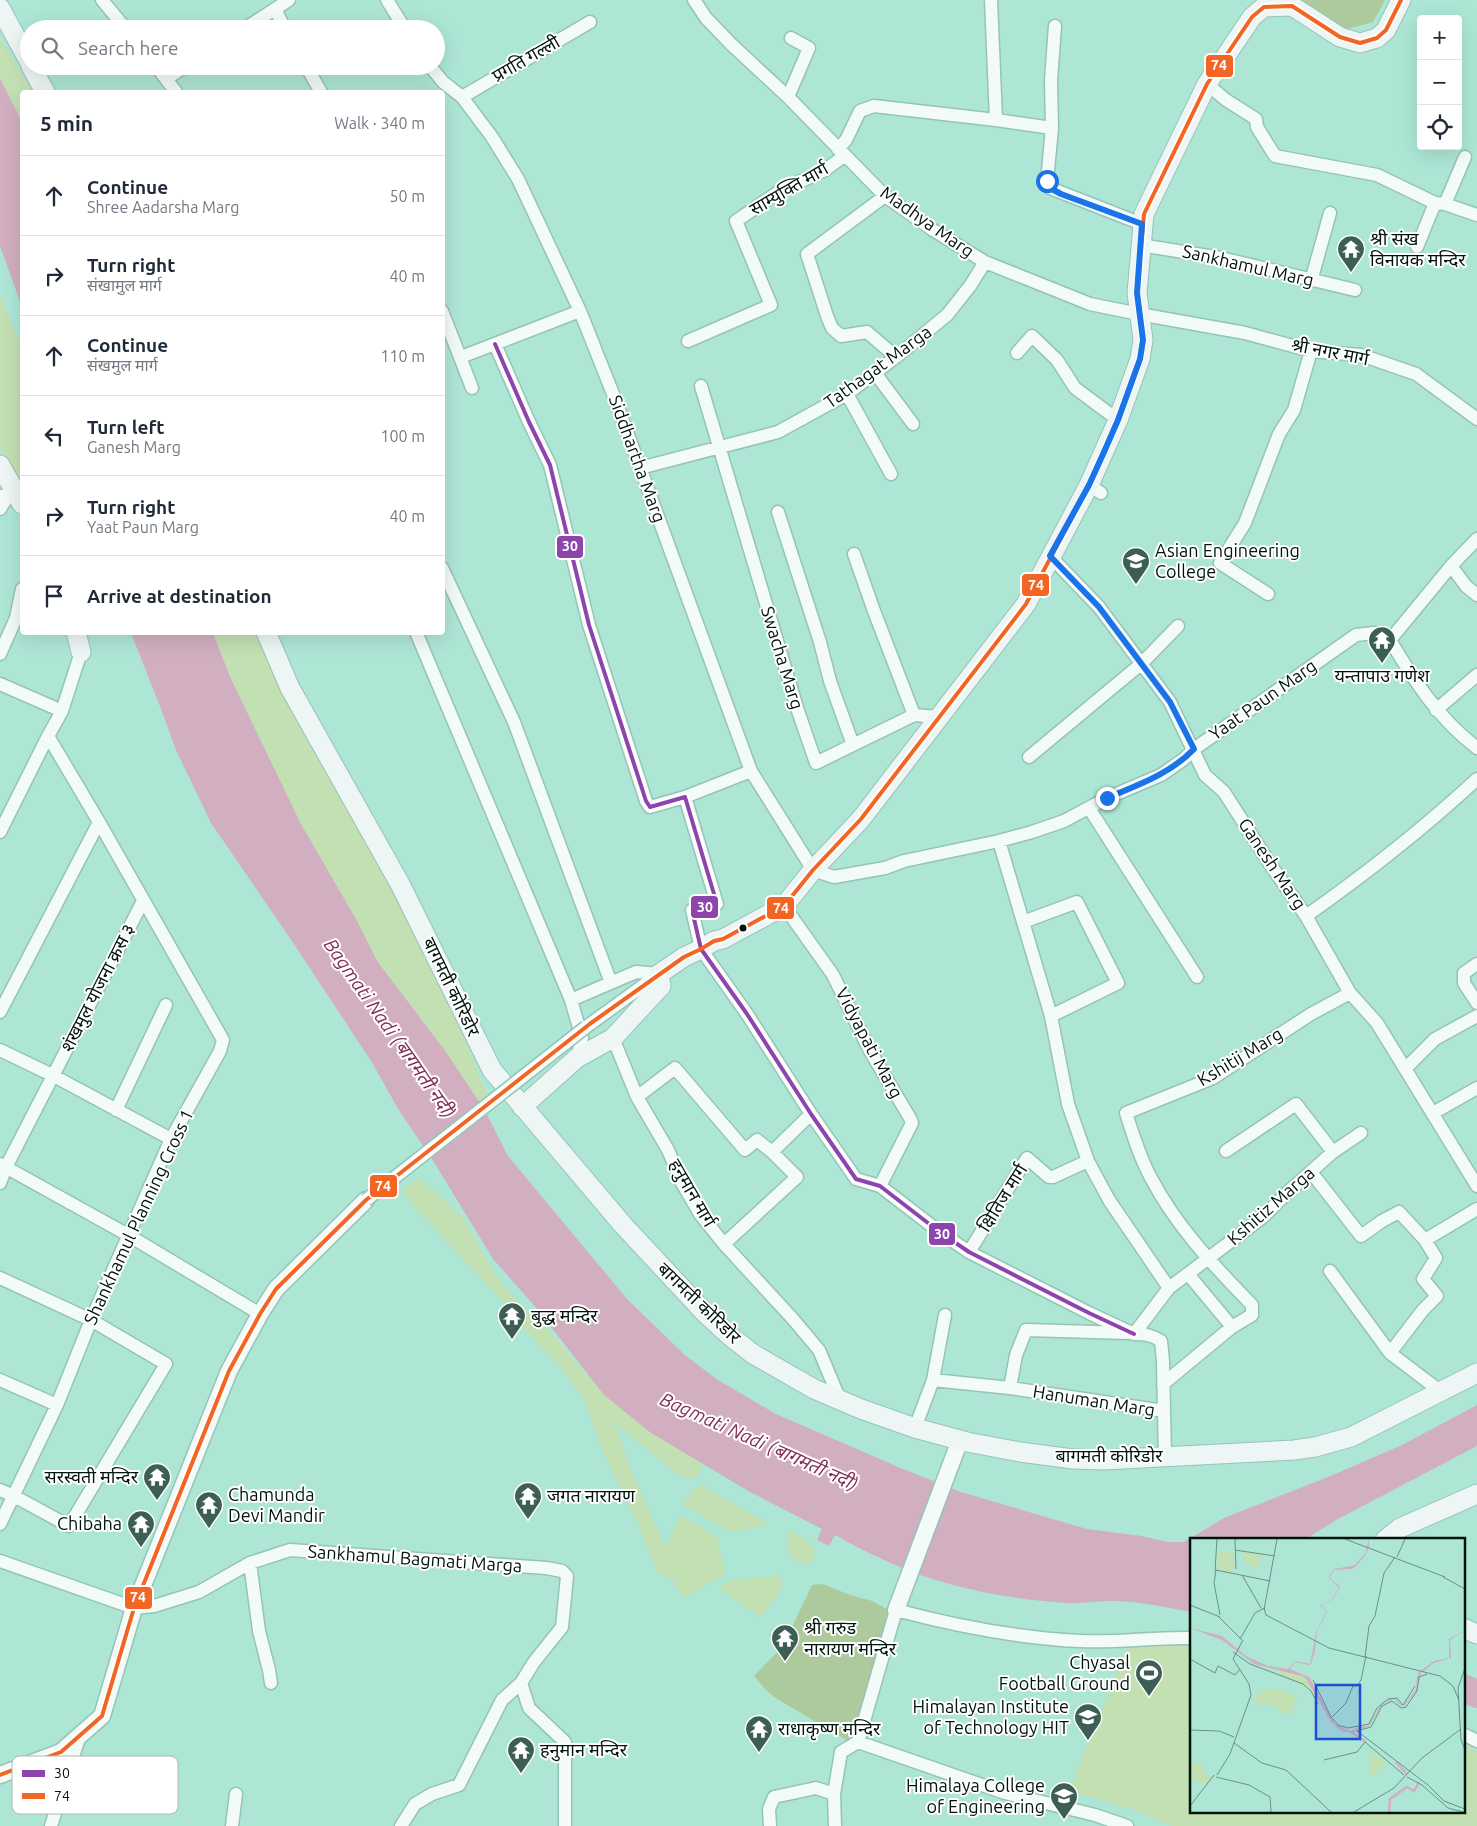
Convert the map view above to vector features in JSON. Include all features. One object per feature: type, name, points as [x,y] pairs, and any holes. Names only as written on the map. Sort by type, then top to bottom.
[{"type":"main road","points":[[522,1107],[577,1058],[613,1038],[661,986],[659,974],[684,957],[784,906],[813,870],[861,819],[1026,604],[1050,556],[1095,489],[1140,359],[1143,340],[1137,293],[1142,224],[1149,202],[1207,84],[1261,4],[1292,6],[1340,38],[1360,43],[1377,38],[1386,30],[1401,0]]},
{"type":"main road","points":[[0,8],[20,45]]},
{"type":"main road","points":[[36,75],[44,90]]},
{"type":"main road","points":[[0,465],[11,497]]},
{"type":"main road","points":[[77,635],[81,652]]},
{"type":"main road","name":"बागमती कोरिडोर","points":[[267,635],[290,688],[400,884],[492,1070],[623,1225],[705,1313],[753,1354],[814,1389],[915,1428],[960,1440],[1073,1460],[1165,1457],[1294,1450],[1315,1447],[1351,1437],[1477,1374]]},
{"type":"main road","points":[[1388,1538],[1400,1528],[1477,1494]]},
{"type":"main road","points":[[1464,1628],[1477,1634]]},
{"type":"street","points":[[102,0],[119,20]]},
{"type":"street","points":[[258,20],[289,0]]},
{"type":"street","points":[[387,0],[399,20]]},
{"type":"street","name":"Madhya Marg","points":[[694,0],[706,18],[731,44],[788,97],[885,196],[933,230],[985,262],[1090,304],[1139,314]]},
{"type":"street","points":[[991,0],[996,120]]},
{"type":"street","points":[[275,9],[280,20]]},
{"type":"street","name":"प्रगति गल्ली","points":[[462,97],[590,22]]},
{"type":"street","points":[[1055,26],[1051,80],[1052,128],[1047,181],[1050,188],[1142,224]]},
{"type":"street","points":[[788,97],[809,48],[791,38]]},
{"type":"street","points":[[163,75],[174,90]]},
{"type":"street","points":[[166,79],[172,75]]},
{"type":"street","points":[[311,75],[320,90]]},
{"type":"street","name":"Siddhartha Marg","points":[[437,75],[462,97],[492,137],[518,179],[580,311],[615,399],[751,771],[813,870]]},
{"type":"street","points":[[1207,84],[1226,100],[1256,119],[1257,127],[1275,156],[1377,175],[1440,203],[1477,215]]},
{"type":"street","points":[[841,153],[860,111],[874,106],[1052,128]]},
{"type":"street","name":"साम्युक्ति मार्ग","points":[[688,341],[771,306],[736,221],[780,191],[825,170],[841,153]]},
{"type":"street","points":[[1417,247],[1465,157]]},
{"type":"street","points":[[885,196],[807,254],[826,316],[832,328],[841,336],[868,332],[896,357]]},
{"type":"street","points":[[1311,281],[1330,213]]},
{"type":"street","name":"Sankhamul Marg","points":[[1140,245],[1221,258],[1355,290]]},
{"type":"street","name":"Tathagat Marga","points":[[640,468],[778,432],[847,394],[947,315],[985,262]]},
{"type":"street","points":[[460,357],[580,311]]},
{"type":"street","name":"श्री नगर मार्ग","points":[[1139,314],[1245,333],[1311,351],[1361,355],[1416,374],[1477,419]]},
{"type":"street","points":[[445,319],[472,388]]},
{"type":"street","points":[[1016,353],[1032,336],[1058,360],[1075,388],[1118,420]]},
{"type":"street","points":[[495,344],[515,393],[550,465],[589,625],[646,801],[650,807],[685,797],[751,771]]},
{"type":"street","points":[[1268,594],[1220,563],[1244,523],[1278,434],[1294,410],[1311,351]]},
{"type":"street","points":[[875,373],[912,424]]},
{"type":"street","points":[[701,386],[719,448]]},
{"type":"street","points":[[847,394],[891,474]]},
{"type":"street","name":"Swacha Marg","points":[[719,448],[798,711],[816,763],[914,715]]},
{"type":"street","points":[[0,509],[11,497]]},
{"type":"street","points":[[778,512],[820,642],[830,681],[852,745]]},
{"type":"street","points":[[1477,540],[1451,566],[1390,640],[1436,710],[1455,731],[1477,748]]},
{"type":"street","points":[[854,554],[914,715],[939,717]]},
{"type":"street","name":"Ganesh Marg","points":[[1050,556],[1099,607],[1170,702],[1194,749],[1205,776],[1224,792],[1306,916],[1350,993],[1377,1023],[1433,1114],[1474,1172],[1477,1186]]},
{"type":"street","points":[[1451,566],[1466,586],[1477,595]]},
{"type":"street","points":[[445,574],[514,722],[611,983]]},
{"type":"street","points":[[0,654],[16,618],[20,599]]},
{"type":"street","points":[[1028,757],[1141,664],[1178,626]]},
{"type":"street","name":"Yaat Paun Marg","points":[[813,870],[834,877],[885,868],[904,861],[999,841],[1064,821],[1162,775],[1194,749],[1356,635],[1374,633],[1390,640]]},
{"type":"street","points":[[417,635],[571,1000],[582,1038],[577,1058]]},
{"type":"street","points":[[0,832],[62,711],[81,652]]},
{"type":"street","points":[[1436,710],[1477,676]]},
{"type":"street","points":[[0,684],[62,711]]},
{"type":"street","name":"Shankhamul Planning Cross 1","points":[[0,1524],[57,1405],[91,1320],[171,1139],[220,1051],[223,1040],[48,736]]},
{"type":"street","points":[[1306,916],[1364,876],[1477,779]]},
{"type":"street","points":[[685,797],[717,904],[692,910],[708,945]]},
{"type":"street","points":[[1089,808],[1197,977]]},
{"type":"street","points":[[0,1012],[99,822]]},
{"type":"street","points":[[999,841],[1051,1016],[1068,1104],[1088,1161],[1109,1200],[1169,1288]]},
{"type":"street","name":"शंखमुल योजना क्रस ३","points":[[0,1183],[3,1165],[143,901]]},
{"type":"street","points":[[1023,922],[1077,902],[1118,983],[1051,1016]]},
{"type":"street","name":"Vidyapati Marg","points":[[784,906],[833,975],[870,1051],[912,1123],[880,1186]]},
{"type":"street","name":"क्षितिज मार्ग","points":[[708,945],[811,1114],[856,1179],[880,1186],[969,1252],[1027,1158],[1049,1176],[1053,1177],[1088,1161]]},
{"type":"street","points":[[1477,964],[1464,973],[1464,983],[1477,1003]]},
{"type":"street","points":[[571,1000],[636,972],[659,974]]},
{"type":"street","points":[[50,1756],[61,1752],[102,1716],[134,1608],[229,1371],[276,1289],[366,1200],[586,1027],[659,974]]},
{"type":"street","name":"Kshitij Marg","points":[[1208,1259],[1177,1220],[1151,1178],[1126,1113],[1214,1078],[1311,1014],[1350,993]]},
{"type":"street","points":[[116,1110],[166,1005]]},
{"type":"street","points":[[1406,1068],[1435,1039],[1477,1016]]},
{"type":"street","name":"हनुमान मार्ग","points":[[613,1038],[637,1098],[668,1150],[682,1183],[700,1214],[724,1244],[819,1350],[840,1400]]},
{"type":"street","points":[[0,1050],[52,1075],[171,1139]]},
{"type":"street","points":[[637,1098],[675,1068],[745,1150],[757,1140],[797,1177],[724,1244]]},
{"type":"street","points":[[1433,1114],[1477,1088]]},
{"type":"street","points":[[1226,1151],[1296,1104],[1333,1152]]},
{"type":"street","points":[[772,1152],[811,1114]]},
{"type":"street","name":"Kshitiz Marga","points":[[1134,1334],[1169,1288],[1263,1217],[1333,1152],[1361,1133]]},
{"type":"street","points":[[3,1165],[260,1314]]},
{"type":"street","points":[[1311,1172],[1361,1236],[1399,1212],[1425,1240],[1436,1258],[1423,1279],[1437,1296],[1423,1310],[1390,1353]]},
{"type":"street","points":[[1425,1240],[1477,1209]]},
{"type":"street","points":[[969,1252],[1089,1314],[1134,1334]]},
{"type":"street","points":[[1163,1384],[1232,1327],[1252,1315],[1252,1305],[1208,1259]]},
{"type":"street","points":[[1330,1271],[1390,1353],[1440,1391]]},
{"type":"street","points":[[1188,1274],[1232,1327]]},
{"type":"street","points":[[0,1278],[91,1320],[166,1364],[69,1526],[0,1490]]},
{"type":"street","points":[[915,1428],[933,1380],[944,1314]]},
{"type":"street","points":[[933,1380],[1010,1388],[1016,1355],[1026,1330],[1145,1334],[1154,1336],[1161,1341],[1164,1411]]},
{"type":"street","points":[[0,1380],[57,1405]]},
{"type":"street","name":"Hanuman Marg","points":[[1010,1388],[1164,1411],[1165,1457]]},
{"type":"street","points":[[835,1826],[834,1794],[840,1752],[858,1742],[896,1610],[960,1440]]},
{"type":"street","name":"Sankhamul Bagmati Marga","points":[[0,1562],[134,1608],[154,1606],[198,1592],[250,1563],[290,1550],[546,1568],[562,1571],[567,1576],[562,1627],[534,1662],[521,1683]]},
{"type":"street","points":[[250,1563],[259,1631],[269,1670],[270,1683]]},
{"type":"street","points":[[896,1610],[946,1623],[1064,1640],[1190,1638]]},
{"type":"street","points":[[402,1826],[415,1804],[432,1794],[459,1785],[502,1700],[521,1683],[529,1708],[565,1742],[565,1826]]},
{"type":"street","points":[[73,1756],[80,1735]]},
{"type":"street","points":[[1464,1735],[1477,1742]]},
{"type":"street","points":[[858,1742],[1005,1793],[1095,1815],[1127,1826]]},
{"type":"street","points":[[0,1775],[12,1770]]},
{"type":"street","points":[[770,1826],[770,1809],[774,1797],[816,1788],[834,1794]]},
{"type":"street","points":[[232,1826],[236,1794]]},
{"type":"street","points":[[51,1826],[55,1814]]},
{"type":"green space","points":[[1297,0],[1385,0],[1373,22],[1343,30]]},
{"type":"green space","points":[[0,38],[20,71],[20,75],[23,75],[32,90],[20,90],[20,118],[0,78]]},
{"type":"green space","points":[[0,295],[20,343],[20,482],[0,447]]},
{"type":"green space","points":[[214,635],[257,635],[297,723],[431,958],[489,1099],[484,1109],[446,1052],[377,961],[356,919],[301,824],[231,679]]},
{"type":"green space","points":[[418,1177],[463,1217],[493,1271],[511,1294],[554,1336],[584,1372],[605,1392],[606,1396],[651,1433],[700,1462],[702,1468],[697,1478],[680,1476],[615,1423],[632,1474],[666,1547],[680,1516],[717,1536],[725,1574],[683,1598],[673,1579],[657,1572],[637,1521],[601,1448],[585,1399],[553,1359],[520,1325],[522,1322],[409,1201],[403,1190]]},
{"type":"green space","points":[[699,1484],[769,1524],[731,1532],[682,1504]]},
{"type":"green space","points":[[792,1531],[808,1541],[815,1551],[812,1563],[800,1564],[790,1555],[786,1535]]},
{"type":"green space","points":[[782,1575],[780,1592],[760,1617],[719,1587],[729,1581]]},
{"type":"green space","points":[[823,1584],[850,1595],[872,1601],[892,1612],[867,1693],[848,1741],[774,1697],[754,1676],[783,1646],[812,1585]]},
{"type":"green space","name":"Chyasal Football Ground","points":[[1190,1644],[1190,1814],[1464,1814],[1464,1744],[1477,1751],[1477,1826],[1171,1826],[1130,1808],[1069,1791],[1125,1651],[1138,1645]]},
{"type":"water","points":[[0,78],[20,118],[20,301],[0,246]]},
{"type":"water","name":"Bagmati Nadi (बागमती नदी)","points":[[132,635],[214,635],[231,679],[301,824],[356,919],[377,961],[446,1052],[484,1109],[508,1156],[627,1299],[686,1356],[718,1380],[776,1414],[961,1492],[1087,1529],[1142,1536],[1167,1542],[1184,1542],[1190,1538],[1190,1612],[1132,1602],[1066,1603],[972,1590],[926,1577],[903,1568],[835,1535],[829,1546],[817,1540],[822,1529],[750,1492],[651,1433],[604,1395],[537,1309],[493,1259],[432,1159],[400,1112],[371,1061],[211,823],[176,750]]},
{"type":"water","points":[[1477,1405],[1477,1446],[1338,1519],[1307,1538],[1191,1538],[1224,1518],[1328,1477],[1402,1445]]},
{"type":"waterway","points":[[1464,1688],[1477,1694]]},
{"type":"transit line","name":"74","points":[[50,1756],[61,1752],[102,1716],[134,1608],[229,1371],[276,1289],[366,1200],[591,1023],[684,957],[714,941],[723,939],[784,906],[813,870],[861,819],[1026,604],[1089,485],[1118,420],[1140,359],[1143,340],[1137,293],[1144,214],[1207,84],[1252,17],[1264,7],[1292,6],[1340,37],[1360,43],[1377,38],[1386,30],[1401,0]]},
{"type":"transit line","name":"30","points":[[495,344],[550,465],[589,625],[646,801],[650,807],[685,797],[717,904],[692,910],[701,949],[747,1014],[811,1114],[856,1179],[880,1186],[969,1252],[1134,1334]]},
{"type":"transit line","name":"74","points":[[0,1775],[12,1770]]},
{"type":"place","name":"श्री संख विनायक मन्दिर","points":[[1351,273]]},
{"type":"place","name":"Asian Engineering College","points":[[1136,585]]},
{"type":"place","name":"यन्तापाउ गणेश","points":[[1382,664]]},
{"type":"place","name":"बुद्ध मन्दिर","points":[[512,1340]]},
{"type":"place","name":"सरस्वती मन्दिर","points":[[157,1501]]},
{"type":"place","name":"जगत नारायण","points":[[528,1520]]},
{"type":"place","name":"Chamunda Devi Mandir","points":[[209,1529]]},
{"type":"place","name":"Chibaha","points":[[141,1548]]},
{"type":"place","name":"श्री गरुड नारायण मन्दिर","points":[[785,1662]]},
{"type":"place","name":"Chyasal Football Ground","points":[[1149,1697]]},
{"type":"place","name":"Himalayan Institute of Technology HIT","points":[[1088,1741]]},
{"type":"place","name":"राधाकृष्ण मन्दिर","points":[[759,1753]]},
{"type":"place","name":"हनुमान मन्दिर","points":[[521,1774]]},
{"type":"place","name":"Himalaya College of Engineering","points":[[1064,1820]]},
{"type":"route","points":[[1047,181],[1050,188],[1061,194],[1142,224],[1137,293],[1143,340],[1140,359],[1118,420],[1089,485],[1050,556],[1099,607],[1170,702],[1194,749],[1162,775],[1107,798]]}]
